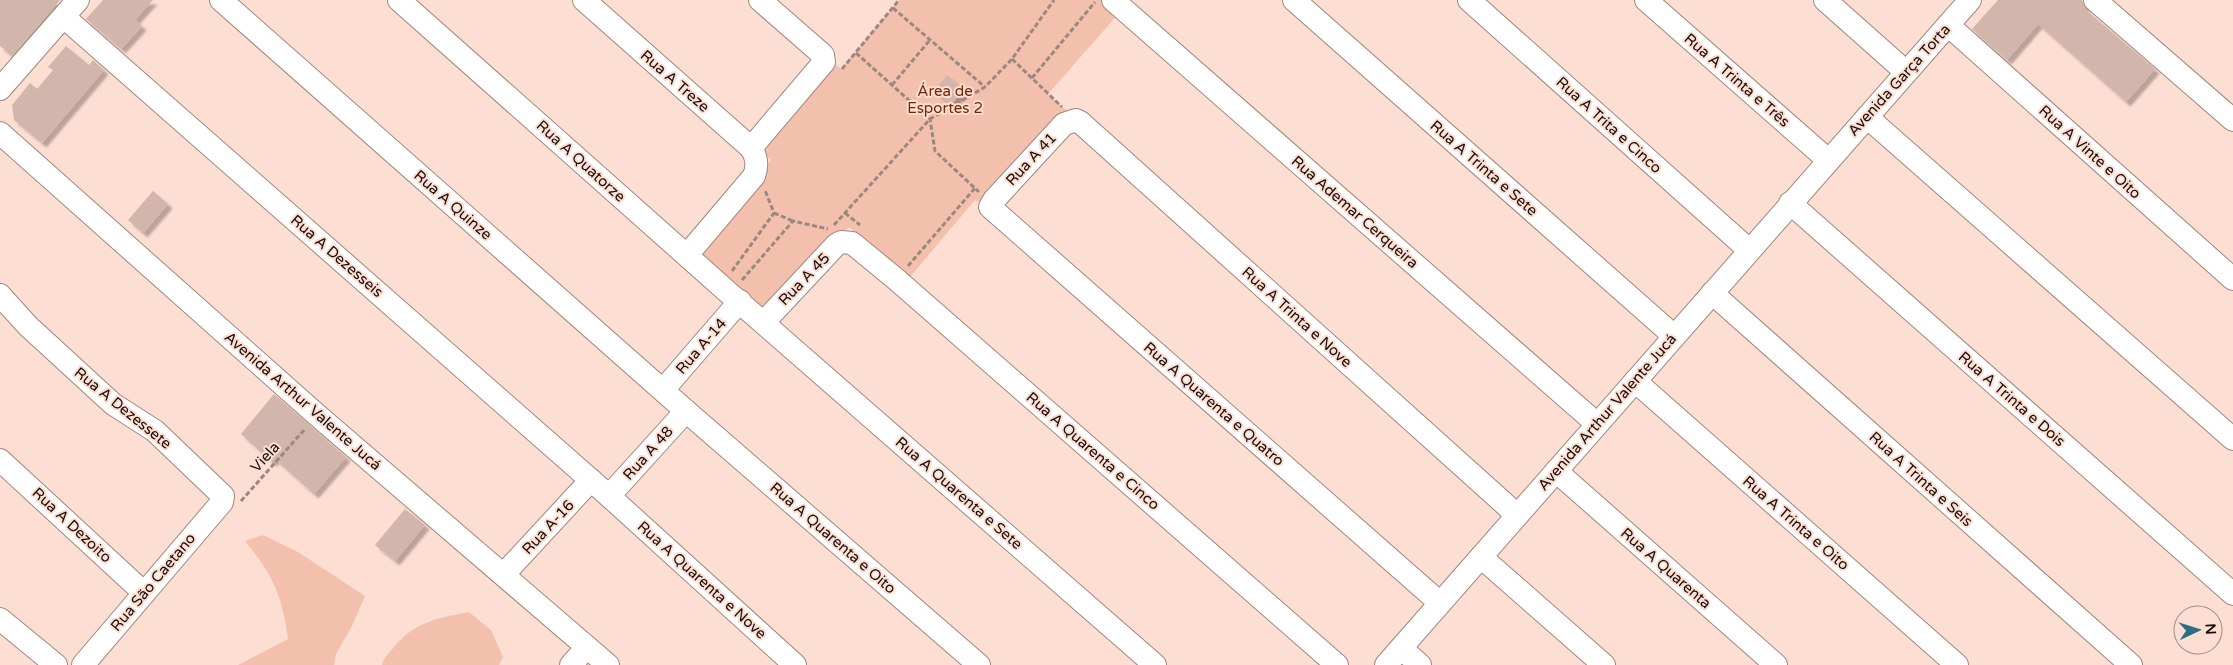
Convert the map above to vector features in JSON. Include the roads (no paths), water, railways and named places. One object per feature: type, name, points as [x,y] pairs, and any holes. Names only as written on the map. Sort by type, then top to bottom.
[{"type":"street","name":"Rua A Quinze","points":[[221,0],[686,411]]},
{"type":"street","name":"Rua A Quatorze","points":[[399,0],[764,322]]},
{"type":"street","name":"Rua A Treze","points":[[584,0],[754,158]]},
{"type":"street","points":[[687,256],[754,176],[754,158],[830,68],[823,55],[760,0]]},
{"type":"street","name":"Rua Ademar Cerqueira","points":[[1112,0],[1597,424]]},
{"type":"street","name":"Rua A Trinta e Sete","points":[[1294,0],[1674,336]]},
{"type":"street","name":"Rua A Trita e Cinco","points":[[1469,0],[1749,250]]},
{"type":"street","name":"Rua A Trinta e Três","points":[[1646,0],[1828,160]]},
{"type":"street","points":[[1825,0],[1906,72]]},
{"type":"street","name":"Avenida Garça Torta","points":[[1828,160],[1970,0]]},
{"type":"street","points":[[2095,0],[2233,120]]},
{"type":"street","points":[[4,75],[71,8]]},
{"type":"street","name":"Rua A Dezesseis","points":[[71,8],[609,496]]},
{"type":"street","name":"Rua A Vinte e Oito","points":[[1948,25],[2233,279]]},
{"type":"street","points":[[1867,117],[2233,439]]},
{"type":"street","name":"Rua A 41","points":[[983,196],[1064,124],[1076,120]]},
{"type":"street","name":"Rua A Trinta e Nove","points":[[1076,120],[1518,515]]},
{"type":"street","name":"Avenida Arthur Valente Jucá","points":[[0,133],[317,415],[608,665]]},
{"type":"street","name":"Avenida Arthur Valente Jucá","points":[[1386,665],[1828,160]]},
{"type":"street","name":"Rua A Quarenta e Quatro","points":[[983,196],[990,206],[1440,604]]},
{"type":"street","name":"Rua A Trinta e Dois","points":[[1790,203],[2233,594]]},
{"type":"street","name":"Rua A Quarenta e Cinco","points":[[846,241],[852,243],[897,280],[1337,665]]},
{"type":"street","name":"Rua A 45","points":[[764,322],[836,245],[846,241]]},
{"type":"street","name":"Rua A-14","points":[[663,390],[730,293]]},
{"type":"street","name":"Rua A Trinta e Seis","points":[[1712,293],[2131,665]]},
{"type":"street","name":"Rua A Dezessete","points":[[0,295],[28,326],[113,404],[155,431],[222,493],[223,500]]},
{"type":"street","name":"Rua A Quarenta e Sete","points":[[764,322],[1155,665]]},
{"type":"street","name":"Rua A Trinta e Oito","points":[[1635,381],[1957,665]]},
{"type":"street","name":"Rua A 48","points":[[609,496],[686,411]]},
{"type":"street","name":"Rua A Quarenta e Oito","points":[[686,411],[979,665]]},
{"type":"street","name":"Rua A Dezoito","points":[[0,460],[143,592]]},
{"type":"street","name":"Rua A Quarenta","points":[[1556,471],[1776,665]]},
{"type":"street","name":"Rua A-16","points":[[504,574],[591,480]]},
{"type":"street","name":"Rua A Quarenta e Nove","points":[[609,496],[795,665]]},
{"type":"street","name":"Rua São Caetano","points":[[83,665],[223,500]]},
{"type":"street","points":[[1481,557],[1604,665]]},
{"type":"street","points":[[0,619],[56,665]]},
{"type":"street","points":[[570,665],[587,647]]},
{"type":"street","points":[[1401,648],[1420,665]]},
{"type":"park label","name":"Área de Esportes 2","points":[[945,100]]}]
